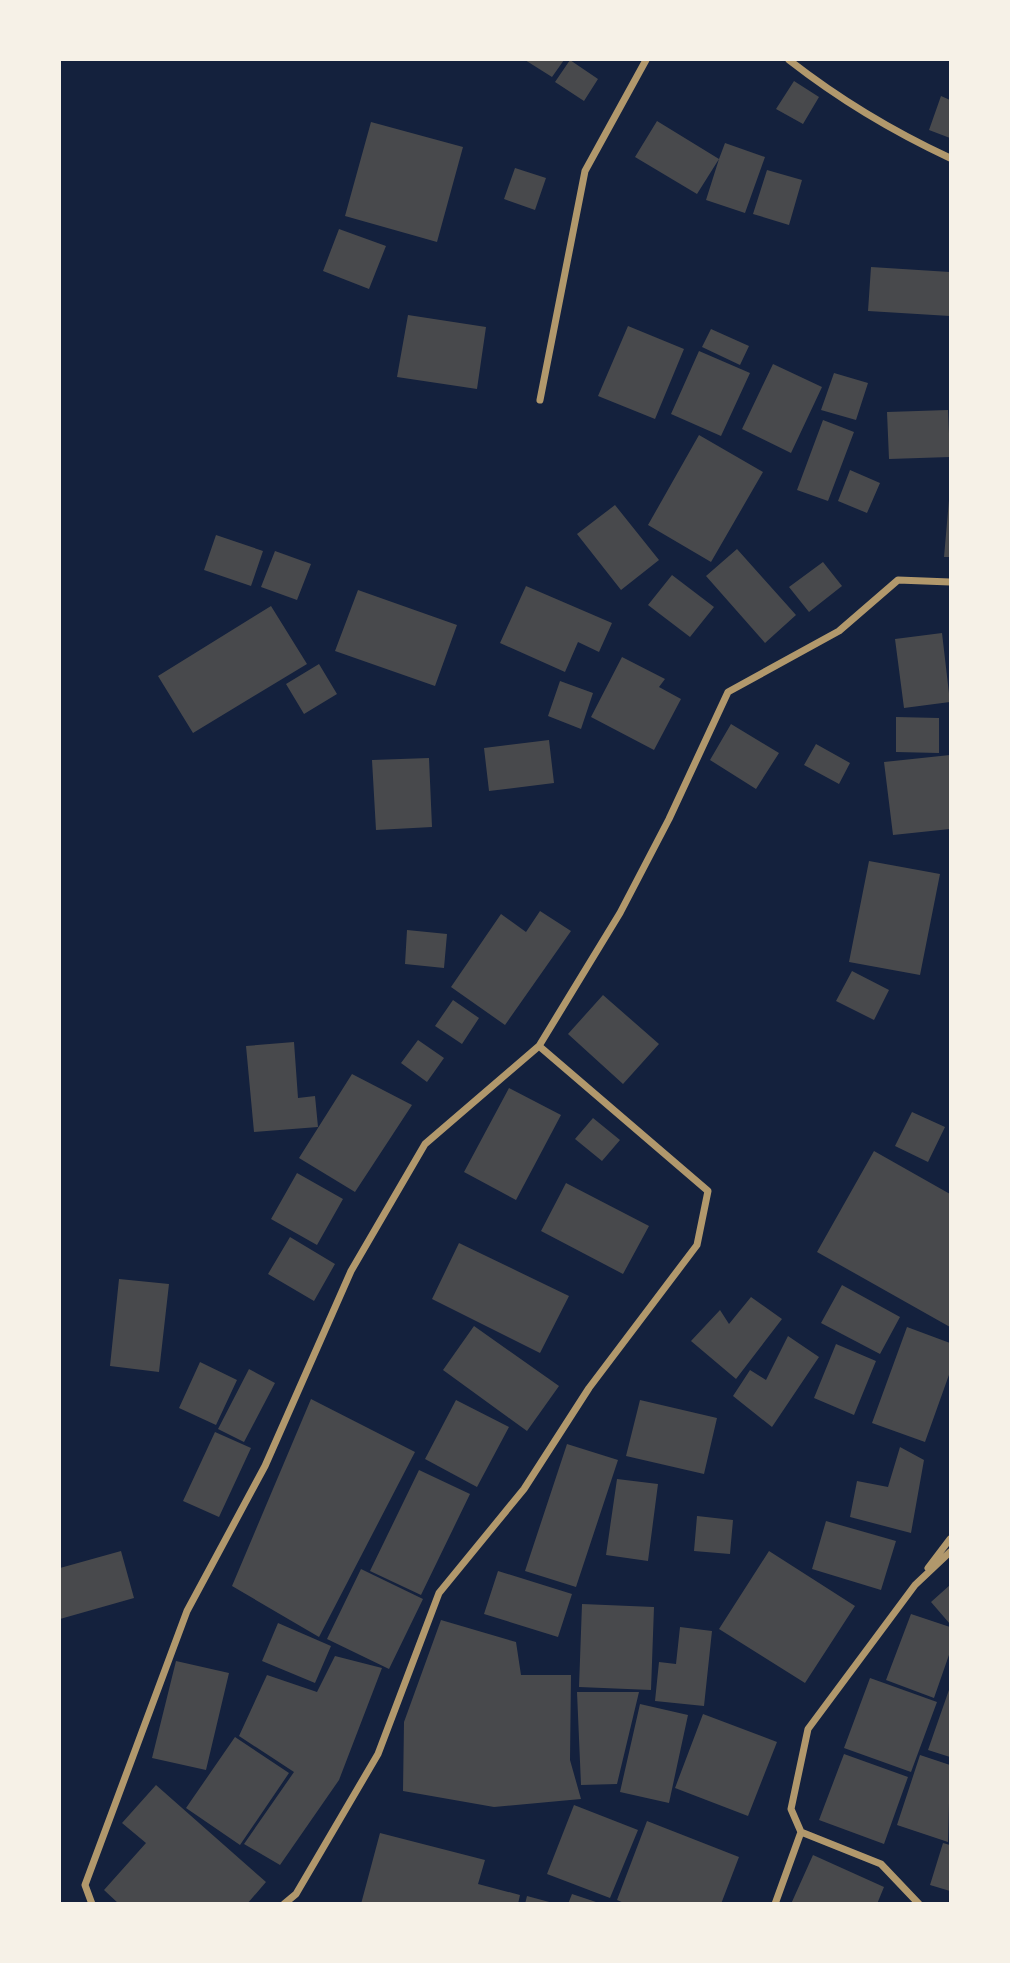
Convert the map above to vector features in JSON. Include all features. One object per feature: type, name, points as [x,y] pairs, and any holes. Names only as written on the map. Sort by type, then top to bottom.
[{"type":"street","points":[[540,400],[585,172],[646,60]]},
{"type":"street","points":[[789,60],[830,92],[900,135],[950,158]]},
{"type":"street","points":[[92,1903],[85,1885],[187,1611],[265,1466],[351,1271],[425,1144],[539,1046],[620,913],[669,819],[728,692],[839,631],[898,580],[950,582]]},
{"type":"street","points":[[284,1903],[296,1894],[378,1754],[439,1593],[524,1489],[589,1388],[697,1245],[708,1191],[539,1046]]},
{"type":"street","points":[[919,1903],[881,1864],[801,1832],[791,1810],[808,1729],[950,1539]]},
{"type":"street","points":[[915,1585],[950,1552]]},
{"type":"street","points":[[775,1903],[801,1832]]},
{"type":"building","points":[[525,60],[564,60],[552,77]]},
{"type":"building","points":[[570,60],[598,79],[584,101],[555,82]]},
{"type":"building","points":[[794,81],[819,97],[803,124],[776,109]]},
{"type":"building","points":[[941,96],[950,100],[950,138],[929,130]]},
{"type":"building","points":[[657,121],[719,159],[697,194],[635,157]]},
{"type":"building","points":[[371,122],[463,147],[437,242],[345,216]]},
{"type":"building","points":[[725,143],[765,157],[745,213],[706,200]]},
{"type":"building","points":[[515,168],[546,178],[535,210],[504,199]]},
{"type":"building","points":[[767,170],[802,180],[789,225],[753,214]]},
{"type":"building","points":[[339,229],[386,246],[369,289],[323,271]]},
{"type":"building","points":[[871,267],[950,272],[950,316],[868,311]]},
{"type":"building","points":[[408,315],[486,327],[477,389],[397,377]]},
{"type":"building","points":[[628,326],[684,349],[655,419],[598,396]]},
{"type":"building","points":[[711,329],[749,346],[740,365],[702,347]]},
{"type":"building","points":[[699,351],[750,373],[721,436],[671,414]]},
{"type":"building","points":[[773,364],[822,387],[791,453],[742,429]]},
{"type":"building","points":[[834,373],[868,383],[856,420],[821,410]]},
{"type":"building","points":[[948,410],[950,457],[889,459],[887,412]]},
{"type":"building","points":[[823,420],[854,432],[828,501],[797,490]]},
{"type":"building","points":[[699,435],[763,472],[711,562],[648,525]]},
{"type":"building","points":[[850,470],[880,483],[867,513],[838,501]]},
{"type":"building","points":[[949,500],[950,557],[944,557]]},
{"type":"building","points":[[615,505],[659,560],[621,590],[577,534]]},
{"type":"building","points":[[216,535],[263,551],[251,586],[204,570]]},
{"type":"building","points":[[737,549],[796,615],[765,643],[706,576]]},
{"type":"building","points":[[275,551],[311,564],[297,600],[261,587]]},
{"type":"building","points":[[823,562],[842,586],[809,612],[789,587]]},
{"type":"building","points":[[672,575],[714,607],[690,637],[648,605]]},
{"type":"building","points":[[526,586],[612,623],[599,652],[578,642],[565,672],[500,643]]},
{"type":"building","points":[[358,590],[457,625],[435,686],[335,651]]},
{"type":"building","points":[[271,606],[307,664],[193,733],[158,676]]},
{"type":"building","points":[[942,633],[950,702],[904,708],[895,639]]},
{"type":"building","points":[[622,657],[665,679],[659,687],[681,699],[654,750],[591,717]]},
{"type":"building","points":[[319,664],[337,694],[304,714],[286,684]]},
{"type":"building","points":[[560,681],[593,693],[581,729],[548,716]]},
{"type":"building","points":[[896,717],[939,718],[939,753],[896,752]]},
{"type":"building","points":[[731,724],[779,753],[756,789],[710,760]]},
{"type":"building","points":[[549,740],[554,783],[489,791],[484,748]]},
{"type":"building","points":[[816,744],[850,763],[839,784],[804,765]]},
{"type":"building","points":[[950,755],[950,829],[893,835],[884,762]]},
{"type":"building","points":[[429,758],[432,827],[376,830],[372,760]]},
{"type":"building","points":[[869,861],[940,874],[920,975],[849,962]]},
{"type":"building","points":[[540,911],[571,931],[505,1025],[451,987],[501,914],[526,932]]},
{"type":"building","points":[[407,930],[447,934],[444,968],[405,964]]},
{"type":"building","points":[[852,971],[889,990],[874,1020],[836,1001]]},
{"type":"building","points":[[603,995],[659,1044],[623,1084],[568,1034]]},
{"type":"building","points":[[453,1000],[479,1018],[462,1044],[435,1026]]},
{"type":"building","points":[[418,1040],[444,1058],[427,1082],[401,1063]]},
{"type":"building","points":[[294,1042],[298,1098],[315,1096],[318,1127],[254,1132],[246,1046]]},
{"type":"building","points":[[352,1074],[412,1105],[355,1192],[299,1158]]},
{"type":"building","points":[[509,1088],[561,1115],[516,1200],[464,1172]]},
{"type":"building","points":[[912,1112],[945,1127],[928,1162],[895,1146]]},
{"type":"building","points":[[593,1118],[620,1140],[602,1161],[575,1139]]},
{"type":"building","points":[[874,1151],[950,1194],[950,1327],[817,1252]]},
{"type":"building","points":[[297,1173],[343,1199],[317,1245],[271,1219]]},
{"type":"building","points":[[566,1183],[649,1226],[623,1274],[541,1231]]},
{"type":"building","points":[[290,1237],[335,1264],[314,1301],[268,1274]]},
{"type":"building","points":[[459,1243],[569,1296],[540,1353],[432,1299]]},
{"type":"building","points":[[119,1279],[169,1284],[159,1372],[110,1366]]},
{"type":"building","points":[[842,1285],[900,1317],[880,1354],[821,1323]]},
{"type":"building","points":[[751,1297],[782,1319],[736,1379],[691,1341],[720,1310],[729,1324]]},
{"type":"building","points":[[474,1326],[559,1386],[527,1431],[443,1370]]},
{"type":"building","points":[[907,1327],[950,1343],[950,1372],[925,1442],[872,1423]]},
{"type":"building","points":[[788,1336],[819,1357],[772,1427],[733,1396],[750,1370],[766,1380]]},
{"type":"building","points":[[836,1344],[876,1361],[854,1415],[814,1398]]},
{"type":"building","points":[[200,1362],[237,1380],[216,1425],[179,1408]]},
{"type":"building","points":[[249,1369],[275,1383],[244,1442],[218,1429]]},
{"type":"building","points":[[311,1399],[415,1452],[319,1637],[232,1586]]},
{"type":"building","points":[[456,1400],[509,1427],[477,1487],[425,1459]]},
{"type":"building","points":[[640,1400],[717,1418],[704,1474],[626,1456]]},
{"type":"building","points":[[215,1432],[251,1448],[219,1517],[183,1501]]},
{"type":"building","points":[[567,1444],[618,1460],[576,1587],[525,1571]]},
{"type":"building","points":[[900,1447],[924,1460],[911,1533],[850,1517],[857,1481],[888,1487]]},
{"type":"building","points":[[419,1470],[470,1494],[421,1595],[370,1571]]},
{"type":"building","points":[[617,1479],[658,1484],[648,1561],[606,1555]]},
{"type":"building","points":[[697,1516],[733,1520],[730,1554],[694,1551]]},
{"type":"building","points":[[826,1521],[896,1541],[881,1590],[812,1569]]},
{"type":"building","points":[[121,1551],[134,1598],[60,1619],[60,1568]]},
{"type":"building","points":[[769,1551],[855,1606],[805,1683],[719,1629]]},
{"type":"building","points":[[361,1569],[423,1599],[389,1669],[327,1639]]},
{"type":"building","points":[[498,1571],[572,1594],[558,1637],[484,1614]]},
{"type":"building","points":[[950,1585],[950,1624],[931,1602]]},
{"type":"building","points":[[582,1604],[654,1607],[651,1690],[579,1687]]},
{"type":"building","points":[[911,1614],[950,1627],[950,1652],[934,1698],[886,1680]]},
{"type":"building","points":[[441,1620],[516,1642],[521,1675],[571,1675],[570,1760],[581,1799],[494,1807],[403,1791],[404,1722]]},
{"type":"building","points":[[278,1623],[331,1646],[315,1683],[262,1661]]},
{"type":"building","points":[[680,1627],[712,1631],[704,1706],[655,1701],[659,1662],[676,1664]]},
{"type":"building","points":[[335,1656],[382,1668],[339,1780],[280,1865],[244,1844],[294,1772],[239,1736],[267,1675],[317,1692]]},
{"type":"building","points":[[176,1661],[229,1673],[206,1770],[152,1758]]},
{"type":"building","points":[[870,1678],[937,1702],[911,1772],[844,1748]]},
{"type":"building","points":[[950,1687],[950,1757],[928,1750]]},
{"type":"building","points":[[577,1692],[639,1692],[617,1784],[581,1785]]},
{"type":"building","points":[[640,1704],[688,1715],[669,1803],[620,1792]]},
{"type":"building","points":[[703,1714],[777,1742],[748,1816],[675,1788]]},
{"type":"building","points":[[235,1737],[289,1773],[240,1845],[186,1808]]},
{"type":"building","points":[[844,1754],[908,1777],[884,1844],[819,1820]]},
{"type":"building","points":[[920,1755],[950,1765],[948,1842],[897,1825]]},
{"type":"building","points":[[156,1785],[266,1882],[247,1904],[119,1904],[104,1890],[146,1843],[122,1823]]},
{"type":"building","points":[[574,1805],[638,1830],[610,1898],[547,1874]]},
{"type":"building","points":[[647,1821],[739,1857],[721,1904],[626,1904],[617,1900]]},
{"type":"building","points":[[380,1833],[485,1860],[478,1884],[520,1895],[518,1904],[361,1904]]},
{"type":"building","points":[[943,1843],[950,1845],[950,1891],[930,1885]]},
{"type":"building","points":[[813,1855],[884,1887],[877,1904],[791,1904]]},
{"type":"building","points":[[572,1894],[599,1903],[599,1904],[568,1904]]},
{"type":"building","points":[[527,1896],[553,1903],[553,1904],[525,1904]]}]
